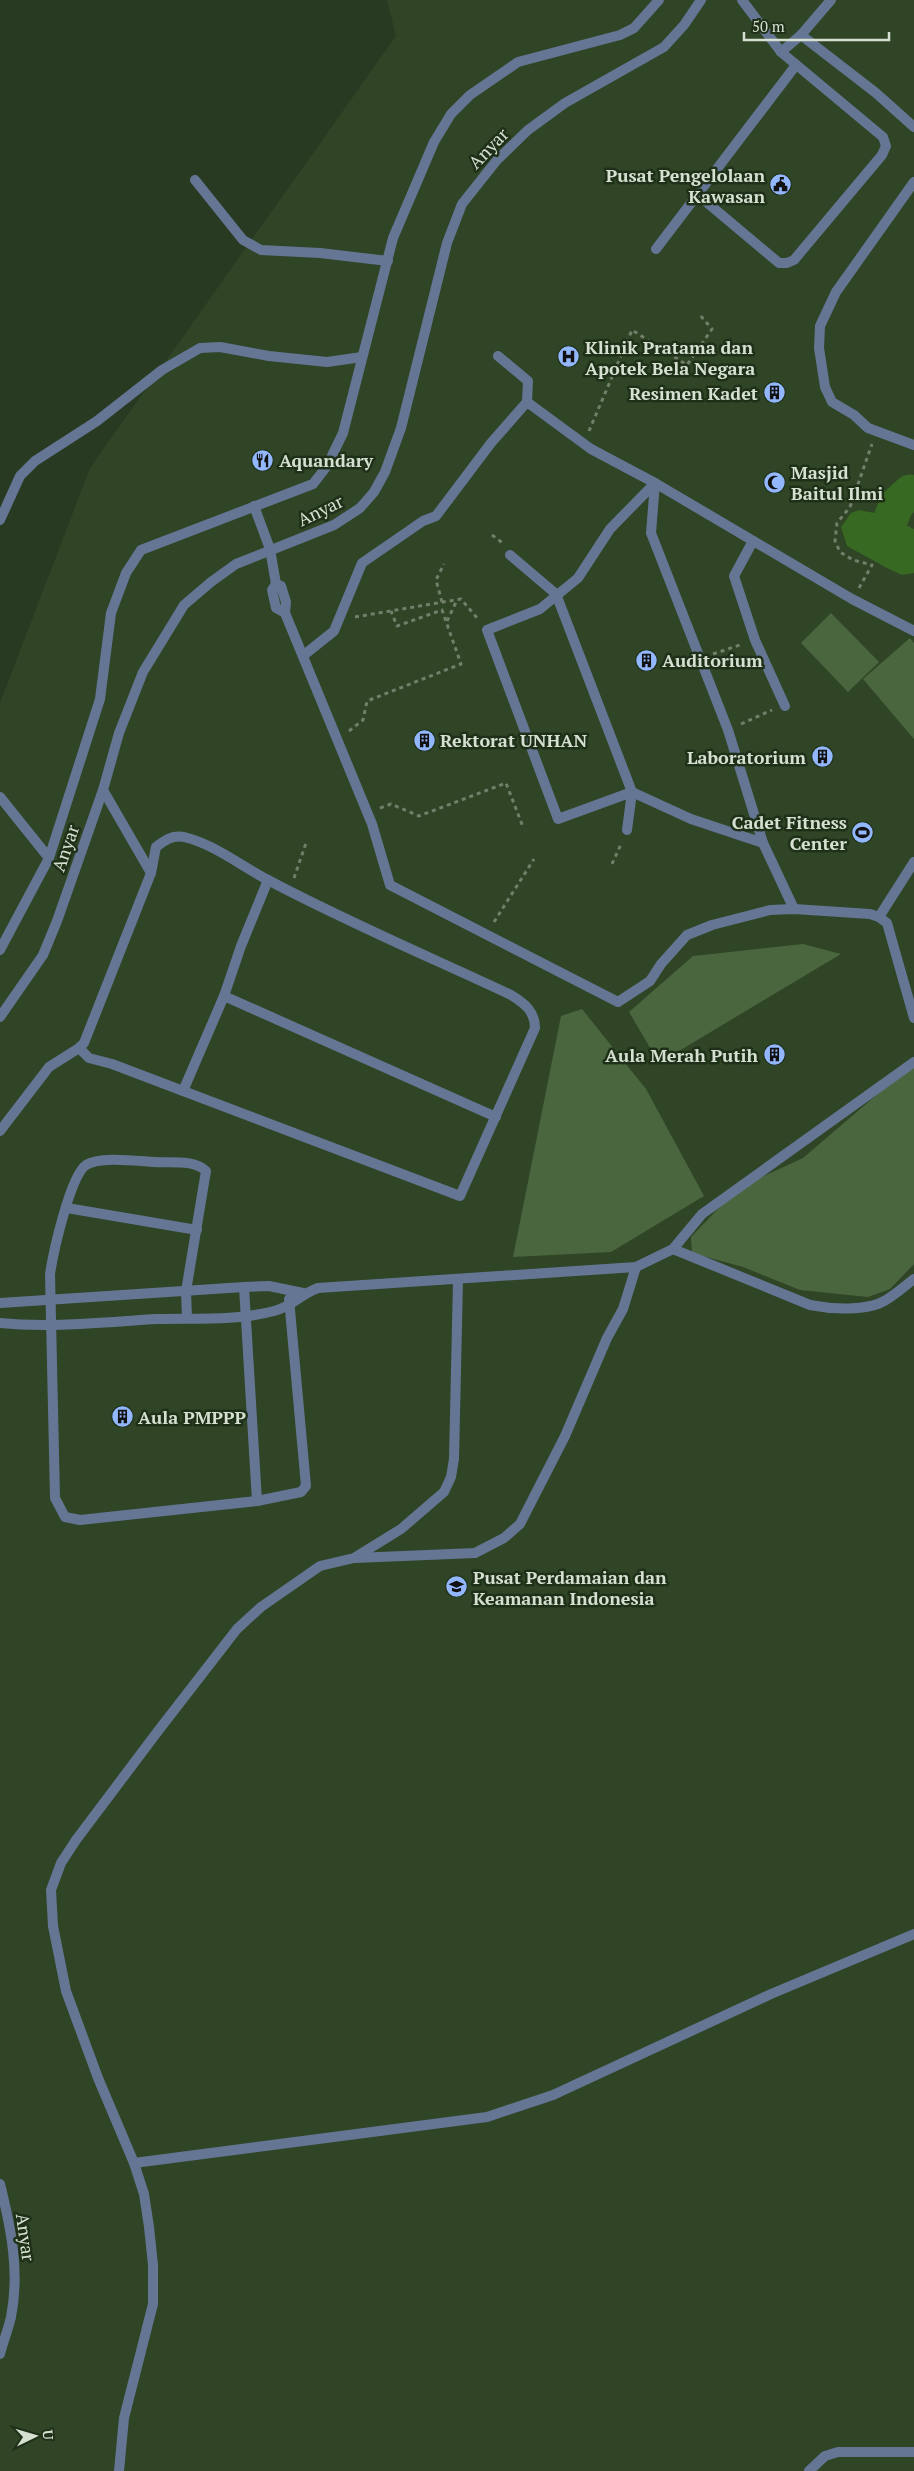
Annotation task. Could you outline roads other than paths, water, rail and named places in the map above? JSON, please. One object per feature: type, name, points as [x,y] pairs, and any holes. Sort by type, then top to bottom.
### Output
[{"type":"street","name":"Anyar","points":[[0,950],[49,858],[100,699],[110,613],[126,573],[141,550],[313,484],[327,466],[343,433],[394,238],[434,142],[451,114],[470,95],[518,62],[620,35],[634,28],[659,0]]},
{"type":"street","name":"Anyar","points":[[0,1018],[43,955],[57,921],[102,790],[119,733],[143,672],[184,605],[236,564],[334,525],[360,508],[374,492],[385,472],[401,428],[447,243],[462,204],[497,160],[528,130],[565,103],[664,47],[701,0]]},
{"type":"street","points":[[698,195],[779,263],[787,263],[794,260],[882,155],[886,146],[883,137],[781,52],[742,0]]},
{"type":"street","points":[[781,52],[801,35],[831,0]]},
{"type":"street","points":[[801,35],[876,94],[914,127]]},
{"type":"street","points":[[656,249],[796,65]]},
{"type":"street","points":[[196,180],[244,240],[251,246],[261,250],[320,253],[388,261]]},
{"type":"street","points":[[914,182],[836,292],[820,326],[819,348],[826,387],[832,402],[854,415],[868,428],[914,445]]},
{"type":"street","points":[[0,520],[20,476],[34,461],[97,421],[142,384],[188,354],[208,346],[269,356],[327,362],[362,357]]},
{"type":"street","points":[[304,656],[334,631],[362,563],[415,526],[436,516],[491,443],[527,402],[528,381],[498,356]]},
{"type":"street","points":[[527,402],[584,443],[852,600],[914,631]]},
{"type":"street","points":[[655,483],[610,529],[578,578],[556,594],[540,609],[487,630],[558,819],[632,792],[691,819],[763,843]]},
{"type":"street","points":[[655,483],[651,533],[698,659],[728,730],[763,843],[794,909]]},
{"type":"street","points":[[254,506],[270,550],[276,584],[282,586],[286,602],[285,613],[372,824],[390,885],[618,1002],[650,981],[687,935],[745,915],[770,910],[794,909],[870,914],[879,917],[887,924],[914,1018]]},
{"type":"street","points":[[754,541],[734,576],[755,640],[785,706]]},
{"type":"street","points":[[510,555],[556,594],[632,792],[627,830]]},
{"type":"street","points":[[102,790],[151,873]]},
{"type":"street","points":[[0,797],[49,858]]},
{"type":"street","points":[[0,1131],[49,1067],[84,1043],[151,873],[156,846],[169,837],[183,837],[224,855],[289,891],[512,995],[525,1004],[532,1013],[535,1028],[460,1196],[183,1091],[89,1058],[79,1048]]},
{"type":"street","points":[[879,917],[914,862]]},
{"type":"street","points":[[183,1091],[224,996],[241,946],[268,880]]},
{"type":"street","points":[[224,996],[496,1117]]},
{"type":"street","points":[[0,1323],[51,1324],[246,1316],[274,1311],[290,1305],[303,1293],[318,1288],[636,1267],[673,1249],[702,1214],[914,1062]]},
{"type":"street","points":[[187,1318],[186,1291],[206,1171],[198,1166],[185,1163],[109,1160],[93,1162],[84,1166],[73,1185],[54,1251],[50,1274],[54,1498],[65,1517],[80,1520],[257,1502],[301,1492],[306,1486],[288,1288]]},
{"type":"street","points":[[66,1208],[197,1230]]},
{"type":"street","points":[[673,1249],[810,1305],[829,1309],[856,1308],[884,1302],[914,1279]]},
{"type":"street","points":[[119,2471],[124,2418],[153,2304],[153,2265],[144,2194],[134,2163],[98,2078],[66,1991],[53,1926],[51,1890],[61,1863],[76,1840],[237,1629],[260,1607],[320,1566],[354,1558],[476,1554],[504,1538],[520,1524],[566,1436],[607,1338],[623,1309],[636,1267]]},
{"type":"street","points":[[354,1558],[401,1529],[444,1492],[452,1477],[458,1280]]},
{"type":"street","points":[[0,1302],[244,1286],[288,1288],[303,1293]]},
{"type":"street","points":[[244,1286],[257,1502]]},
{"type":"street","points":[[134,2163],[488,2117],[553,2095],[771,1994],[914,1934]]},
{"type":"street","name":"Anyar","points":[[0,2184],[12,2234],[15,2275],[11,2317],[0,2354]]},
{"type":"street","points":[[808,2471],[826,2456],[838,2452],[914,2452]]},
{"type":"waterway","points":[[891,518],[897,504],[910,492],[914,494]]},
{"type":"place","name":"Pusat Pengelolaan Kawasan","points":[[781,185]]},
{"type":"place","name":"Klinik Pratama dan Apotek Bela Negara","points":[[569,357]]},
{"type":"place","name":"Resimen Kadet","points":[[774,393]]},
{"type":"place","name":"Aquandary","points":[[263,460]]},
{"type":"place","name":"Masjid Baitul Ilmi","points":[[775,482]]},
{"type":"place","name":"Auditorium","points":[[646,660]]},
{"type":"place","name":"Rektorat UNHAN","points":[[424,740]]},
{"type":"place","name":"Laboratorium","points":[[822,757]]},
{"type":"place","name":"Cadet Fitness Center","points":[[863,832]]},
{"type":"place","name":"Aula Merah Putih","points":[[774,1055]]},
{"type":"place","name":"Aula PMPPP","points":[[122,1417]]},
{"type":"place","name":"Pusat Perdamaian dan Keamanan Indonesia","points":[[457,1587]]}]
